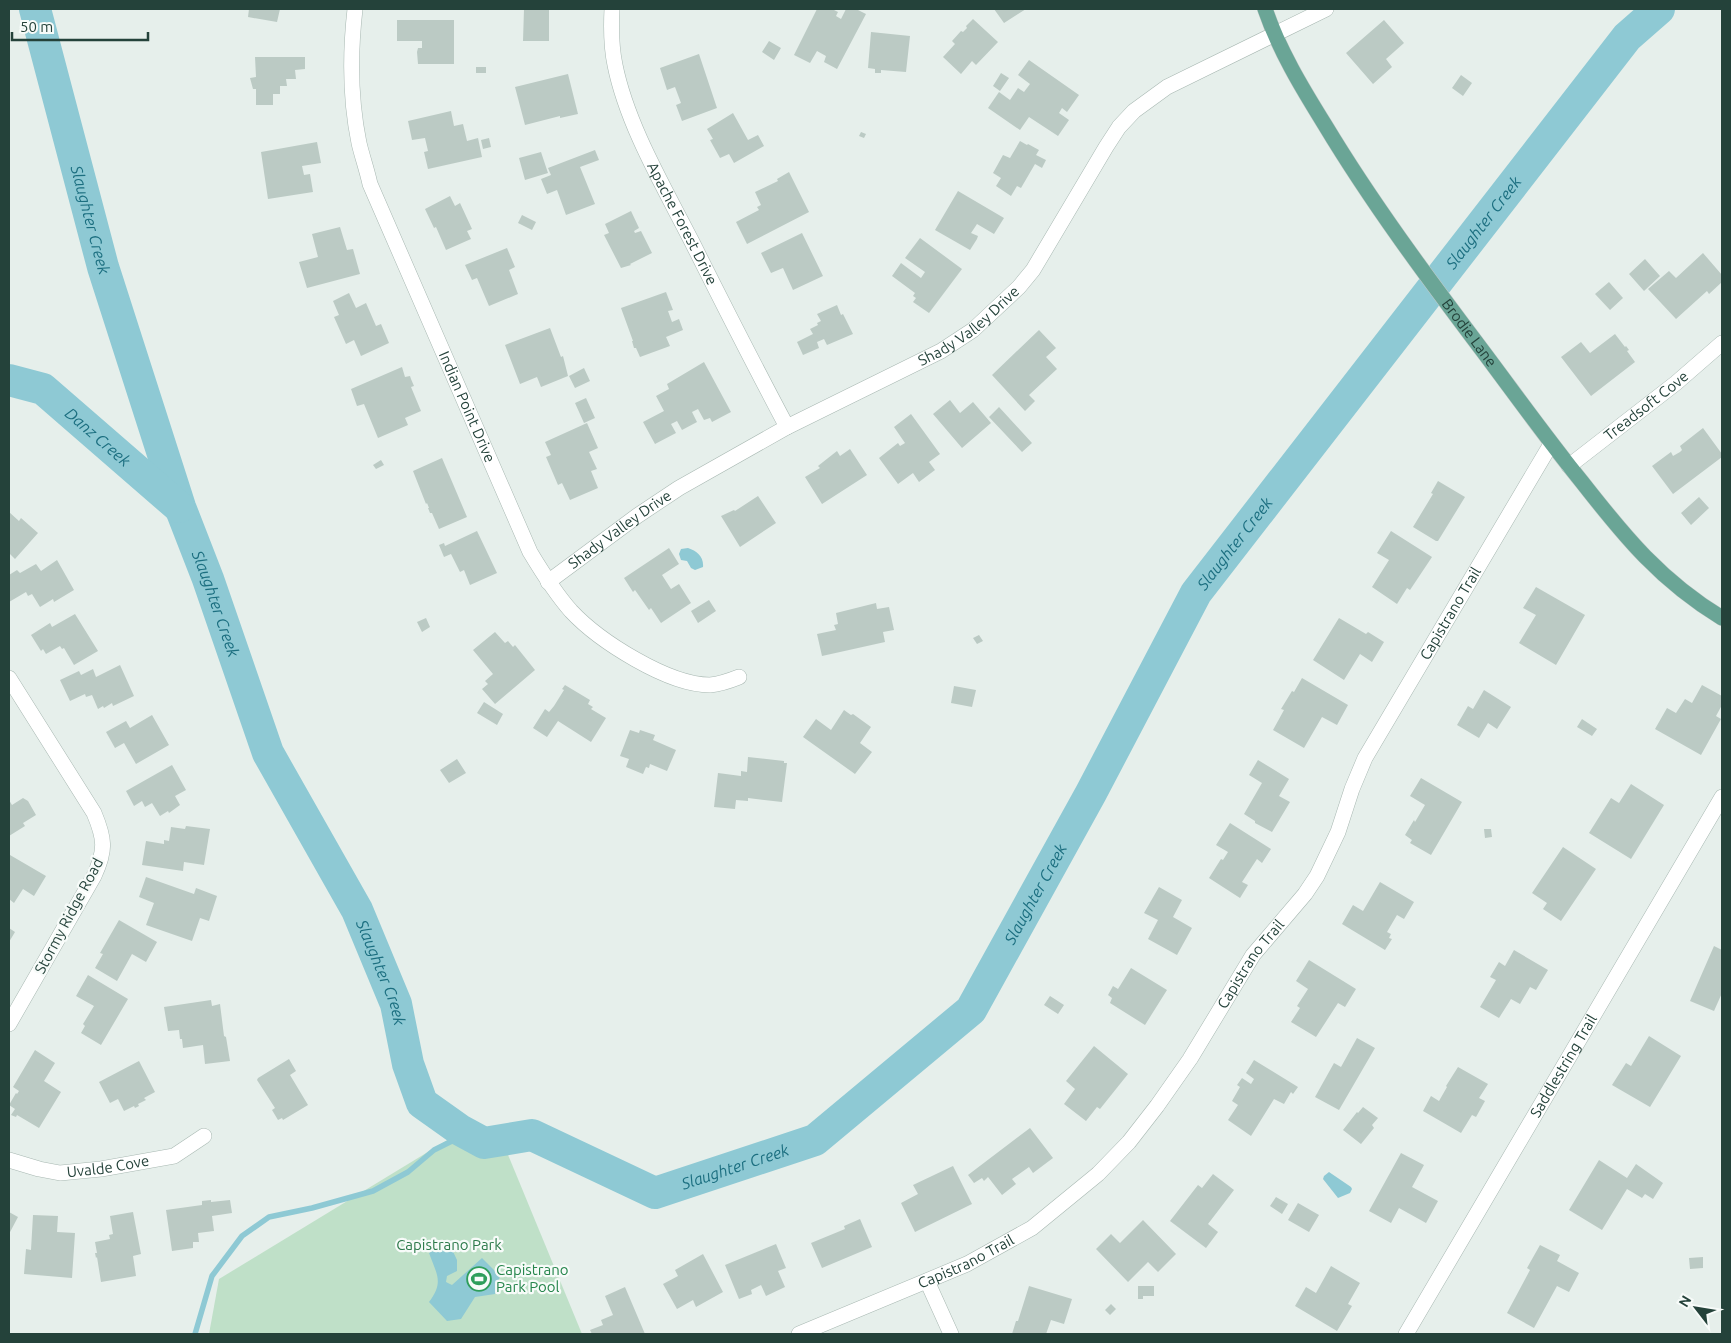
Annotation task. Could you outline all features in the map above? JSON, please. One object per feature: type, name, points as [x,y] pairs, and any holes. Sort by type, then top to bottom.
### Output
[{"type":"main road","name":"Brodie Lane","points":[[1265,9],[1274,35],[1349,166],[1410,253],[1551,444],[1621,533],[1642,555],[1685,594],[1722,618]]},
{"type":"street","name":"Indian Point Drive","points":[[355,9],[351,38],[354,103],[359,143],[370,184],[497,480],[530,552],[548,582],[572,611],[596,632],[625,653],[650,667],[684,680],[708,685],[724,683],[739,677]]},
{"type":"street","name":"Apache Forest Drive","points":[[612,9],[611,40],[615,66],[626,104],[646,152],[787,427]]},
{"type":"street","name":"Shady Valley Drive","points":[[548,582],[672,492],[787,427],[941,351],[973,330],[1019,287],[1033,270],[1106,147],[1119,127],[1134,111],[1167,87],[1326,9]]},
{"type":"street","name":"Treadsoft Cove","points":[[1569,466],[1676,383],[1722,343]]},
{"type":"street","name":"Capistrano Trail","points":[[799,1334],[968,1264],[1032,1228],[1098,1174],[1129,1142],[1190,1059],[1253,955],[1305,894],[1316,876],[1338,832],[1352,789],[1365,758],[1551,444]]},
{"type":"street","name":"Stormy Ridge Road","points":[[9,678],[94,813],[101,829],[104,848],[101,861],[94,876],[9,1024]]},
{"type":"street","name":"Saddlestring Trail","points":[[1406,1334],[1722,797]]},
{"type":"street","name":"Uvalde Cove","points":[[9,1160],[60,1173],[101,1169],[174,1156],[204,1136]]},
{"type":"street","points":[[927,1281],[951,1334]]},
{"type":"green space","name":"Capistrano Park","points":[[459,1133],[506,1150],[582,1334],[209,1334],[219,1279]]},
{"type":"water","points":[[688,548],[699,555],[703,567],[695,570],[691,568],[687,561],[681,560],[679,554],[681,549]]},
{"type":"water","points":[[1329,1172],[1351,1187],[1350,1193],[1338,1198],[1323,1179]]},
{"type":"water","name":"Capistrano Park Pool","points":[[448,1241],[457,1260],[457,1271],[447,1276],[446,1282],[452,1285],[482,1258],[500,1276],[495,1294],[475,1297],[461,1319],[447,1321],[429,1302],[434,1295],[438,1278],[429,1253]]},
{"type":"building","points":[[249,9],[280,9],[277,22],[248,17]]},
{"type":"building","points":[[524,9],[549,9],[549,41],[523,41]]},
{"type":"building","points":[[817,9],[832,9],[838,12],[836,16],[841,19],[846,9],[856,9],[866,14],[837,69],[824,62],[826,56],[817,51],[810,63],[794,55]]},
{"type":"building","points":[[994,9],[1026,9],[1004,23]]},
{"type":"building","points":[[973,19],[998,42],[976,65],[972,61],[961,74],[943,57],[955,44],[952,41],[961,31],[963,32],[967,28],[966,26]]},
{"type":"building","points":[[397,20],[454,20],[454,64],[418,64],[417,52],[418,48],[422,48],[422,41],[397,41]]},
{"type":"building","points":[[1384,20],[1404,43],[1386,59],[1392,67],[1373,84],[1346,53]]},
{"type":"building","points":[[871,32],[910,36],[906,72],[881,70],[881,73],[875,73],[875,69],[868,68]]},
{"type":"building","points":[[769,41],[781,48],[774,60],[762,52]]},
{"type":"building","points":[[699,54],[717,108],[682,121],[676,105],[681,103],[675,87],[667,90],[660,68]]},
{"type":"building","points":[[255,57],[305,57],[305,69],[295,70],[296,79],[286,79],[287,86],[280,86],[280,94],[273,94],[273,105],[256,105],[256,89],[253,89],[250,78],[256,77]]},
{"type":"building","points":[[1029,60],[1079,95],[1067,112],[1062,108],[1059,113],[1069,120],[1058,136],[1029,117],[1020,130],[988,108],[999,92],[1010,100],[1018,88],[1024,92],[1030,84],[1018,75]]},
{"type":"building","points":[[476,67],[486,67],[486,73],[476,73]]},
{"type":"building","points":[[1001,73],[1009,78],[1000,91],[993,86]]},
{"type":"building","points":[[568,74],[578,114],[560,118],[560,116],[525,125],[515,87]]},
{"type":"building","points":[[1461,75],[1472,83],[1463,96],[1452,88]]},
{"type":"building","points":[[451,111],[454,126],[463,124],[467,141],[478,138],[482,157],[428,169],[424,152],[428,151],[425,138],[412,140],[408,121]]},
{"type":"building","points":[[733,113],[748,140],[758,135],[764,146],[734,163],[729,154],[720,158],[710,140],[713,139],[707,129]]},
{"type":"building","points":[[861,132],[866,134],[864,138],[859,136]]},
{"type":"building","points":[[489,138],[491,147],[483,149],[481,140]]},
{"type":"building","points":[[1020,141],[1039,150],[1036,155],[1046,160],[1042,168],[1035,164],[1021,188],[1017,186],[1011,196],[996,186],[1001,178],[993,173],[1003,155],[1010,158]]},
{"type":"building","points":[[317,142],[321,163],[302,166],[304,175],[310,174],[313,192],[268,199],[261,152]]},
{"type":"building","points":[[595,150],[599,160],[580,167],[595,204],[566,215],[557,190],[547,194],[541,179],[551,175],[548,168]]},
{"type":"building","points":[[541,152],[548,173],[525,180],[519,158]]},
{"type":"building","points":[[789,172],[809,212],[747,244],[736,222],[759,210],[757,207],[761,205],[755,192],[778,181],[777,179]]},
{"type":"building","points":[[958,191],[1004,218],[994,234],[977,224],[971,233],[978,236],[970,250],[935,230]]},
{"type":"building","points":[[450,196],[455,206],[460,203],[472,229],[467,231],[471,239],[446,250],[436,227],[434,228],[425,209]]},
{"type":"building","points":[[631,211],[639,228],[634,231],[635,233],[641,231],[652,253],[631,265],[621,268],[604,235],[609,233],[605,224]]},
{"type":"building","points":[[522,215],[536,222],[532,230],[518,223]]},
{"type":"building","points":[[340,227],[347,250],[353,249],[360,274],[307,288],[299,262],[318,257],[312,234]]},
{"type":"building","points":[[802,233],[823,276],[793,290],[783,268],[771,273],[761,253]]},
{"type":"building","points":[[920,238],[962,269],[929,313],[913,302],[916,298],[913,296],[915,293],[892,276],[901,263],[921,278],[925,272],[905,258]]},
{"type":"building","points":[[507,248],[515,267],[509,270],[518,294],[489,306],[477,278],[472,280],[465,265]]},
{"type":"building","points":[[1703,253],[1722,275],[1722,282],[1709,294],[1707,291],[1676,319],[1648,289],[1669,271],[1676,278]]},
{"type":"building","points":[[1645,259],[1660,276],[1644,291],[1629,274]]},
{"type":"building","points":[[1609,282],[1623,298],[1610,310],[1595,294]]},
{"type":"building","points":[[666,292],[673,310],[668,311],[672,322],[679,319],[683,330],[666,337],[670,346],[640,357],[636,348],[634,348],[621,308]]},
{"type":"building","points":[[349,293],[356,308],[366,303],[376,326],[381,324],[389,343],[361,356],[354,340],[346,344],[334,317],[339,315],[333,301]]},
{"type":"building","points":[[837,305],[853,334],[827,345],[824,339],[817,342],[819,348],[803,355],[797,342],[813,334],[810,329],[821,321],[817,314]]},
{"type":"building","points":[[550,328],[561,357],[563,356],[568,376],[541,387],[537,377],[520,384],[505,345]]},
{"type":"building","points":[[1039,330],[1056,348],[1046,357],[1057,369],[1029,395],[1035,401],[1025,411],[992,375]]},
{"type":"building","points":[[1615,334],[1629,350],[1627,351],[1635,362],[1591,396],[1561,357],[1581,342],[1590,353]]},
{"type":"building","points":[[704,362],[731,412],[712,422],[710,418],[704,420],[698,409],[692,412],[697,422],[682,430],[677,421],[671,424],[676,433],[655,444],[643,422],[664,411],[656,396],[669,389],[667,384]]},
{"type":"building","points":[[402,367],[405,377],[410,376],[414,386],[411,387],[421,411],[405,418],[408,425],[378,438],[364,404],[357,406],[351,389]]},
{"type":"building","points":[[584,368],[590,381],[575,388],[569,376]]},
{"type":"building","points":[[586,398],[595,418],[584,423],[575,403]]},
{"type":"building","points":[[950,400],[960,413],[973,402],[991,423],[962,448],[933,414]]},
{"type":"building","points":[[999,407],[1032,443],[1022,452],[989,417]]},
{"type":"building","points":[[911,414],[940,454],[929,462],[935,470],[919,482],[913,473],[898,484],[879,458],[898,443],[900,446],[905,443],[894,427]]},
{"type":"building","points":[[587,423],[598,448],[589,452],[597,469],[591,471],[598,488],[570,500],[562,483],[558,485],[546,457],[551,455],[545,442]]},
{"type":"building","points":[[1703,428],[1722,454],[1722,457],[1673,494],[1652,466],[1671,452],[1673,456],[1680,452],[1682,450],[1680,446]]},
{"type":"building","points":[[850,449],[867,475],[822,504],[805,477],[820,468],[818,466],[837,451],[840,456]]},
{"type":"building","points":[[442,458],[467,517],[439,529],[432,513],[430,513],[413,471]]},
{"type":"building","points":[[381,460],[384,465],[376,469],[373,465]]},
{"type":"building","points":[[1438,481],[1465,497],[1438,541],[1436,541],[1413,527],[1433,494],[1431,493]]},
{"type":"building","points":[[758,496],[776,523],[740,547],[721,516],[735,511]]},
{"type":"building","points":[[1699,497],[1709,508],[1691,525],[1681,513]]},
{"type":"building","points":[[9,512],[19,521],[21,518],[38,533],[15,559],[9,553]]},
{"type":"building","points":[[477,531],[497,573],[470,585],[464,570],[460,572],[451,554],[444,557],[439,545],[444,543],[445,546]]},
{"type":"building","points":[[1391,531],[1432,557],[1410,590],[1407,588],[1397,604],[1372,587],[1389,560],[1377,553]]},
{"type":"building","points":[[669,548],[679,564],[662,575],[671,589],[679,584],[691,603],[661,623],[635,590],[633,592],[624,578]]},
{"type":"building","points":[[57,560],[74,590],[54,602],[53,599],[40,607],[32,594],[28,596],[26,592],[9,602],[9,575],[17,570],[20,573],[36,564],[41,571]]},
{"type":"building","points":[[1536,587],[1585,615],[1556,665],[1519,643],[1536,615],[1523,608]]},
{"type":"building","points":[[709,600],[716,611],[698,623],[691,611]]},
{"type":"building","points":[[876,603],[877,609],[889,607],[894,630],[883,632],[885,642],[822,656],[817,634],[836,630],[834,625],[838,624],[836,613]]},
{"type":"building","points":[[75,614],[98,651],[74,665],[64,648],[62,649],[60,646],[46,654],[43,649],[41,651],[31,635],[50,623],[52,627]]},
{"type":"building","points":[[426,618],[430,627],[422,632],[417,622]]},
{"type":"building","points":[[1339,618],[1384,642],[1372,662],[1360,654],[1344,680],[1313,660]]},
{"type":"building","points":[[495,632],[505,643],[508,641],[513,647],[515,645],[535,670],[495,704],[482,689],[488,684],[485,681],[493,674],[473,650]]},
{"type":"building","points":[[979,635],[983,641],[977,644],[973,638]]},
{"type":"building","points":[[120,665],[134,696],[113,706],[112,703],[98,709],[92,695],[86,697],[85,694],[70,701],[60,680],[79,671],[81,675],[93,669],[96,677]]},
{"type":"building","points":[[1302,678],[1348,705],[1337,725],[1322,717],[1304,748],[1273,730],[1284,710],[1281,709]]},
{"type":"building","points":[[565,685],[590,700],[588,704],[593,707],[591,709],[606,718],[591,742],[558,721],[547,737],[533,728],[545,709],[549,712],[554,706]]},
{"type":"building","points":[[1702,685],[1722,696],[1722,705],[1716,716],[1721,719],[1701,755],[1655,729],[1667,708],[1676,713],[1685,699],[1692,703]]},
{"type":"building","points":[[954,686],[976,690],[972,707],[951,703]]},
{"type":"building","points":[[1484,690],[1511,707],[1497,729],[1488,723],[1479,738],[1457,725],[1468,706],[1473,709]]},
{"type":"building","points":[[484,702],[503,714],[497,725],[477,713]]},
{"type":"building","points":[[844,710],[871,727],[860,743],[872,752],[855,774],[803,737],[816,719],[831,730]]},
{"type":"building","points":[[152,715],[169,745],[136,764],[124,743],[115,748],[106,732],[126,721],[130,728]]},
{"type":"building","points":[[1582,719],[1597,729],[1592,736],[1577,727]]},
{"type":"building","points":[[630,730],[639,733],[640,730],[655,735],[653,740],[676,750],[667,771],[650,764],[649,768],[646,767],[643,774],[626,767],[629,759],[620,756]]},
{"type":"building","points":[[748,757],[784,761],[784,763],[787,763],[782,802],[748,798],[748,801],[736,800],[735,809],[714,807],[718,773],[741,776],[741,771],[747,772]]},
{"type":"building","points":[[457,759],[466,773],[449,783],[440,770]]},
{"type":"building","points":[[1258,760],[1289,779],[1279,796],[1290,802],[1272,832],[1255,823],[1255,821],[1244,814],[1262,783],[1249,775]]},
{"type":"building","points":[[172,765],[186,790],[175,796],[180,805],[169,813],[168,811],[160,816],[152,803],[145,807],[142,801],[134,806],[126,791]]},
{"type":"building","points":[[1421,778],[1462,802],[1431,855],[1410,843],[1412,840],[1405,835],[1425,805],[1410,796]]},
{"type":"building","points":[[1631,784],[1664,805],[1631,859],[1589,833],[1611,798],[1619,803]]},
{"type":"building","points":[[23,798],[28,801],[36,815],[23,823],[25,826],[9,836],[9,800],[12,805]]},
{"type":"building","points":[[1230,823],[1271,849],[1262,863],[1257,859],[1242,882],[1248,885],[1240,898],[1209,878],[1221,859],[1223,860],[1228,852],[1216,845]]},
{"type":"building","points":[[186,826],[210,829],[204,865],[184,862],[183,871],[142,865],[146,841],[164,844],[164,840],[169,841],[171,827],[185,829]]},
{"type":"building","points":[[1484,829],[1491,829],[1492,837],[1485,838]]},
{"type":"building","points":[[1563,847],[1596,869],[1561,921],[1543,909],[1547,903],[1532,893]]},
{"type":"building","points":[[10,855],[46,876],[34,896],[23,889],[14,903],[9,899]]},
{"type":"building","points":[[146,877],[194,894],[196,888],[217,896],[209,921],[200,918],[192,941],[146,925],[154,903],[139,897]]},
{"type":"building","points":[[1380,882],[1414,902],[1404,919],[1397,915],[1387,932],[1391,934],[1389,938],[1392,939],[1385,950],[1342,924],[1353,905],[1363,911]]},
{"type":"building","points":[[1159,887],[1182,900],[1173,917],[1192,928],[1177,955],[1148,939],[1158,920],[1144,913]]},
{"type":"building","points":[[119,920],[157,942],[146,962],[132,954],[117,981],[95,968],[103,954],[100,953]]},
{"type":"building","points":[[9,928],[15,932],[9,942]]},
{"type":"building","points":[[1714,946],[1722,950],[1722,993],[1714,1011],[1690,1001]]},
{"type":"building","points":[[1514,950],[1548,970],[1536,990],[1530,987],[1520,1004],[1511,999],[1499,1018],[1480,1007],[1496,980],[1490,977],[1499,962],[1505,966]]},
{"type":"building","points":[[1309,960],[1356,989],[1345,1007],[1338,1003],[1316,1037],[1291,1022],[1300,1008],[1297,1006],[1308,989],[1296,981]]},
{"type":"building","points":[[1131,968],[1167,990],[1145,1025],[1110,1003],[1112,998],[1108,995],[1113,986],[1118,989]]},
{"type":"building","points":[[88,975],[128,999],[101,1045],[81,1033],[85,1026],[83,1024],[94,1006],[76,996]]},
{"type":"building","points":[[1050,996],[1064,1005],[1058,1014],[1044,1005]]},
{"type":"building","points":[[211,1000],[212,1006],[220,1004],[224,1036],[226,1037],[230,1061],[205,1064],[203,1045],[183,1048],[179,1030],[168,1031],[164,1007]]},
{"type":"building","points":[[1649,1036],[1681,1056],[1650,1107],[1612,1085],[1626,1063],[1631,1066]]},
{"type":"building","points":[[1357,1038],[1375,1048],[1339,1110],[1315,1097],[1334,1063],[1341,1067]]},
{"type":"building","points":[[1094,1046],[1128,1074],[1100,1109],[1097,1107],[1086,1121],[1064,1104],[1075,1089],[1066,1081]]},
{"type":"building","points":[[35,1050],[55,1063],[44,1081],[61,1092],[39,1128],[17,1115],[16,1117],[11,1115],[15,1109],[9,1105],[19,1091],[13,1087]]},
{"type":"building","points":[[289,1059],[296,1071],[290,1075],[308,1105],[283,1120],[282,1118],[278,1120],[272,1110],[275,1108],[257,1080]]},
{"type":"building","points":[[1254,1060],[1298,1087],[1293,1094],[1291,1092],[1284,1104],[1274,1099],[1251,1136],[1228,1120],[1238,1105],[1232,1101],[1240,1087],[1237,1085],[1242,1078],[1251,1084],[1254,1079],[1246,1073]]},
{"type":"building","points":[[139,1061],[155,1092],[144,1098],[146,1100],[138,1104],[139,1106],[135,1108],[134,1106],[124,1111],[118,1099],[110,1103],[99,1082]]},
{"type":"building","points":[[1458,1067],[1488,1084],[1479,1098],[1485,1101],[1476,1117],[1472,1115],[1461,1133],[1423,1111],[1431,1096],[1439,1101]]},
{"type":"building","points":[[1363,1107],[1378,1118],[1372,1125],[1374,1128],[1361,1144],[1343,1130]]},
{"type":"building","points":[[1030,1128],[1053,1158],[1033,1173],[1029,1167],[1012,1179],[1016,1184],[1002,1195],[988,1177],[984,1181],[982,1178],[974,1183],[968,1175]]},
{"type":"building","points":[[1401,1153],[1424,1165],[1412,1187],[1438,1201],[1426,1223],[1399,1208],[1391,1223],[1369,1211]]},
{"type":"building","points":[[1599,1160],[1627,1178],[1636,1164],[1663,1183],[1653,1199],[1645,1194],[1642,1198],[1627,1189],[1602,1230],[1569,1210]]},
{"type":"building","points":[[953,1166],[972,1204],[915,1232],[901,1203],[918,1194],[913,1185]]},
{"type":"building","points":[[1213,1174],[1234,1190],[1208,1224],[1218,1232],[1206,1248],[1170,1221],[1198,1185],[1202,1188]]},
{"type":"building","points":[[1276,1197],[1288,1204],[1282,1214],[1270,1206]]},
{"type":"building","points":[[211,1200],[211,1202],[230,1200],[232,1213],[212,1216],[214,1231],[198,1233],[199,1242],[193,1242],[193,1248],[172,1251],[166,1210],[202,1205],[202,1201]]},
{"type":"building","points":[[1298,1203],[1319,1215],[1309,1232],[1288,1220]]},
{"type":"building","points":[[9,1212],[18,1217],[9,1234]]},
{"type":"building","points":[[133,1212],[141,1254],[133,1256],[136,1276],[101,1282],[95,1253],[97,1253],[95,1242],[110,1239],[109,1235],[113,1234],[110,1216]]},
{"type":"building","points":[[33,1215],[58,1216],[57,1232],[75,1233],[72,1278],[24,1274],[26,1249],[31,1250]]},
{"type":"building","points":[[860,1219],[872,1247],[822,1268],[811,1243],[845,1229],[844,1226]]},
{"type":"building","points":[[1143,1220],[1176,1254],[1158,1272],[1148,1262],[1128,1282],[1096,1249],[1111,1234],[1120,1243]]},
{"type":"building","points":[[776,1244],[786,1268],[778,1271],[785,1287],[766,1296],[761,1285],[751,1290],[752,1294],[739,1299],[725,1265]]},
{"type":"building","points":[[1540,1245],[1560,1255],[1557,1261],[1579,1273],[1569,1292],[1557,1286],[1534,1328],[1507,1313],[1530,1270],[1527,1268]]},
{"type":"building","points":[[703,1254],[723,1292],[696,1307],[693,1300],[677,1309],[663,1284],[678,1276],[675,1270]]},
{"type":"building","points":[[1703,1257],[1703,1268],[1690,1269],[1689,1258]]},
{"type":"building","points":[[1331,1266],[1360,1283],[1348,1304],[1352,1306],[1337,1331],[1295,1306],[1306,1287],[1316,1293]]},
{"type":"building","points":[[1029,1286],[1072,1299],[1064,1324],[1051,1320],[1046,1334],[1012,1334]]},
{"type":"building","points":[[1138,1286],[1154,1286],[1154,1296],[1143,1296],[1143,1299],[1138,1299]]},
{"type":"building","points":[[625,1287],[645,1334],[592,1334],[590,1330],[603,1325],[601,1320],[613,1315],[605,1296]]},
{"type":"building","points":[[1111,1304],[1116,1309],[1110,1315],[1105,1310]]},
{"type":"waterway","name":"Slaughter Creek","points":[[35,9],[103,267],[180,507],[208,579],[268,753],[357,910],[396,1004],[408,1064],[422,1103],[460,1130],[484,1143],[532,1135],[655,1193],[815,1140],[971,1010],[1091,793],[1196,593],[1627,37],[1659,9]]},
{"type":"waterway","name":"Danz Creek","points":[[9,380],[43,389],[179,507]]},
{"type":"waterway","points":[[195,1334],[212,1276],[242,1236],[269,1217],[312,1208],[373,1191],[408,1172],[434,1150],[454,1140],[473,1137]]},
{"type":"place","name":"Capistrano Park Pool","points":[[479,1279]]}]
